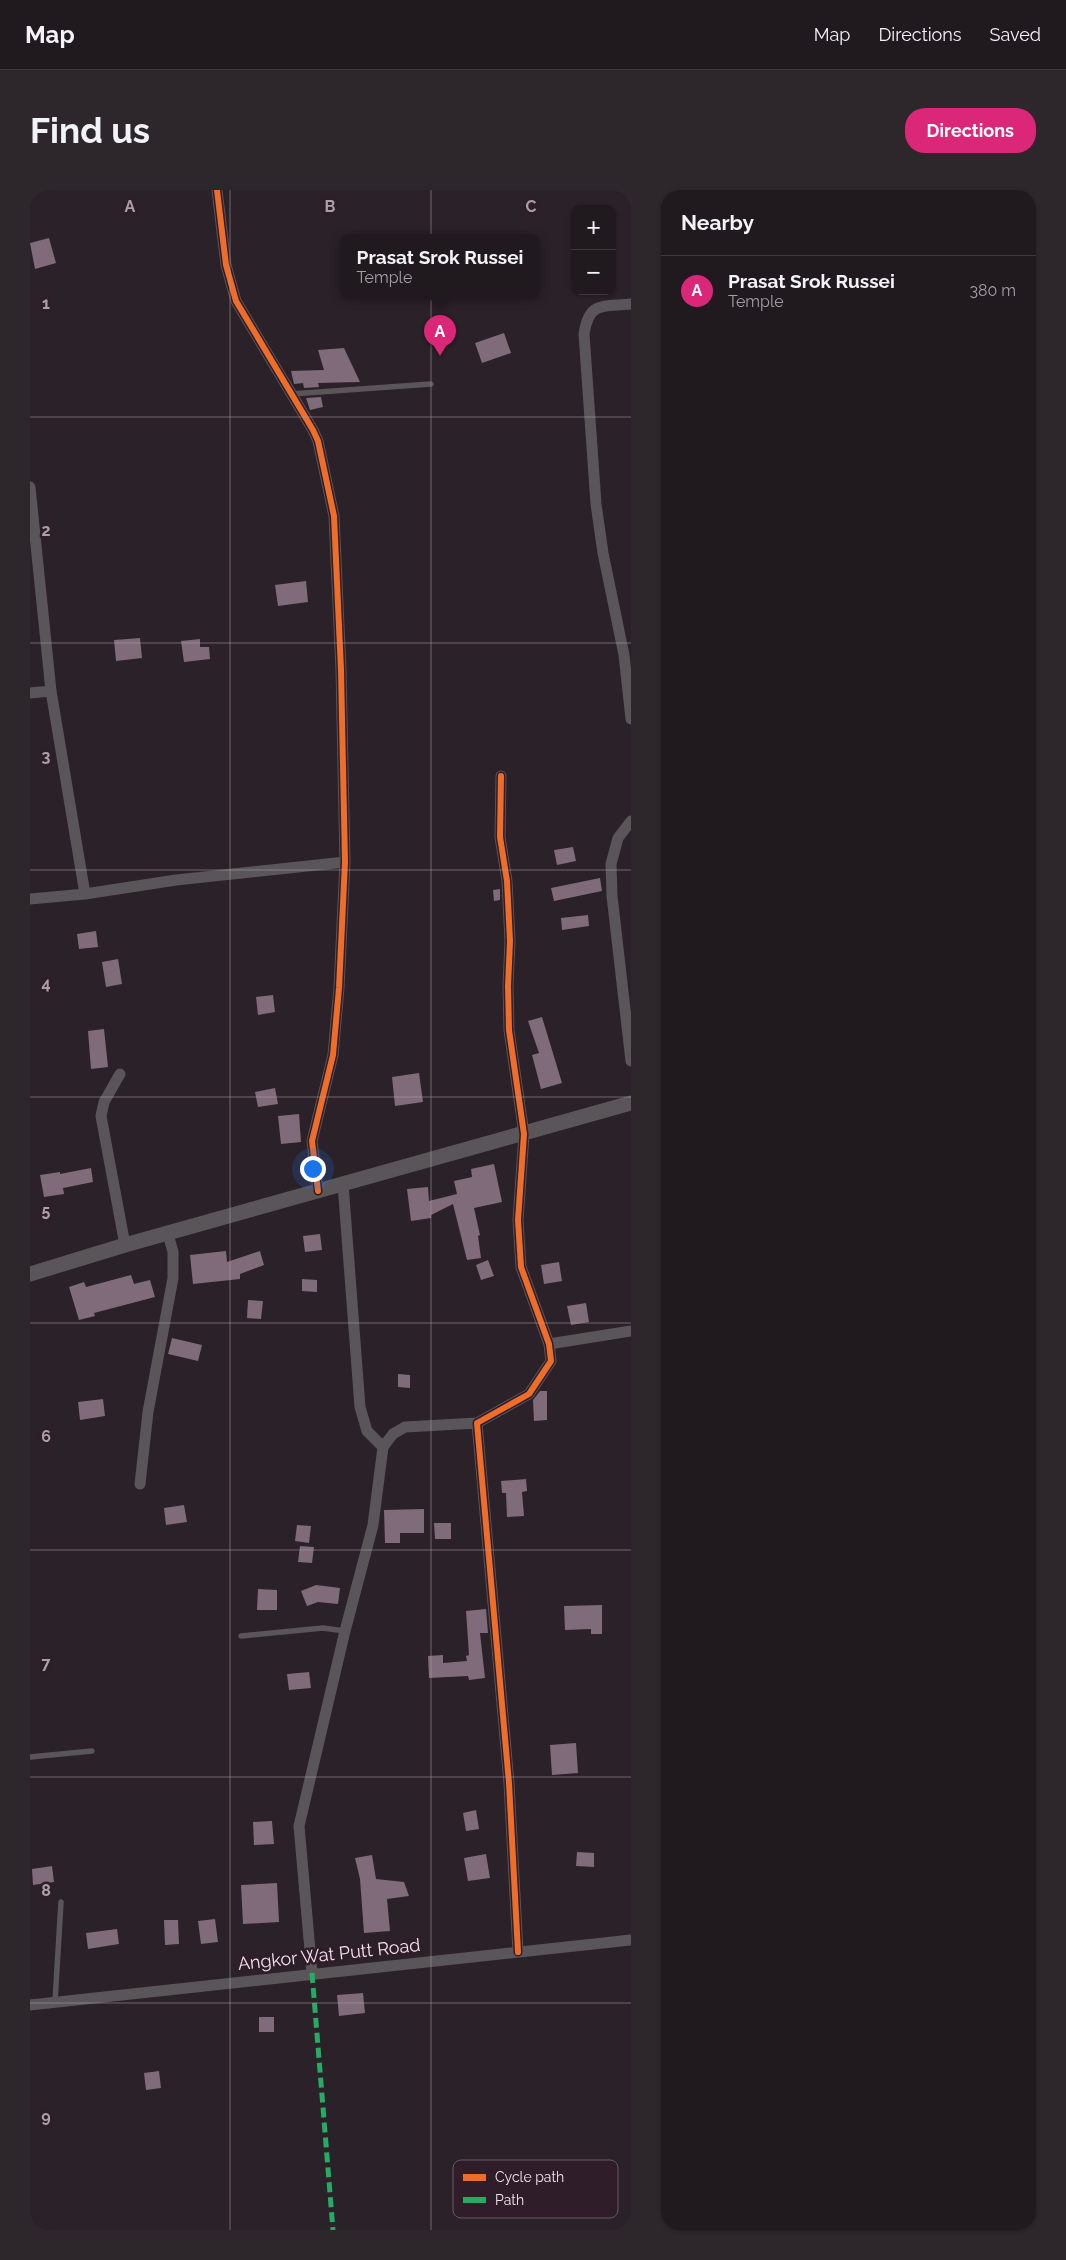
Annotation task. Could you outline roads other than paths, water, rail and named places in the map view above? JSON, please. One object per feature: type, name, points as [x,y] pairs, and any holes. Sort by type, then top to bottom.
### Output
[{"type":"street","points":[[217,190],[226,265],[236,301],[291,394],[304,412],[318,441],[334,516],[341,670],[345,862],[339,988],[333,1055],[312,1141],[318,1191]]},
{"type":"street","points":[[631,304],[600,307],[592,311],[587,317],[584,334],[596,504],[603,553],[624,655],[631,719]]},
{"type":"street","points":[[30,487],[51,691],[85,894]]},
{"type":"street","points":[[30,693],[51,691]]},
{"type":"street","points":[[312,1974],[299,1826],[345,1631],[373,1525],[383,1447],[393,1434],[406,1427],[476,1422],[529,1394],[550,1361],[549,1344],[521,1267],[518,1220],[524,1134],[509,1030],[510,941],[507,881],[500,837],[501,776]]},
{"type":"street","points":[[631,821],[618,838],[611,864],[612,896],[631,1061]]},
{"type":"street","points":[[30,899],[85,894],[176,880],[345,862]]},
{"type":"street","points":[[120,1074],[104,1102],[101,1116],[125,1245]]},
{"type":"street","points":[[30,1274],[125,1245],[631,1103]]},
{"type":"street","points":[[343,1184],[360,1407],[367,1431],[383,1447]]},
{"type":"street","points":[[140,1484],[148,1412],[174,1264],[168,1234]]},
{"type":"street","points":[[549,1344],[631,1331]]},
{"type":"street","points":[[476,1422],[509,1783],[518,1952]]},
{"type":"street","name":"Angkor Wat Putt Road","points":[[30,2005],[631,1940]]},
{"type":"lane","points":[[291,394],[431,384]]},
{"type":"lane","points":[[241,1636],[323,1628],[345,1631]]},
{"type":"lane","points":[[30,1756],[92,1750]]},
{"type":"lane","points":[[55,2002],[61,1902]]},
{"type":"place","name":"Prasat Srok Russei","points":[[440,356]]}]
